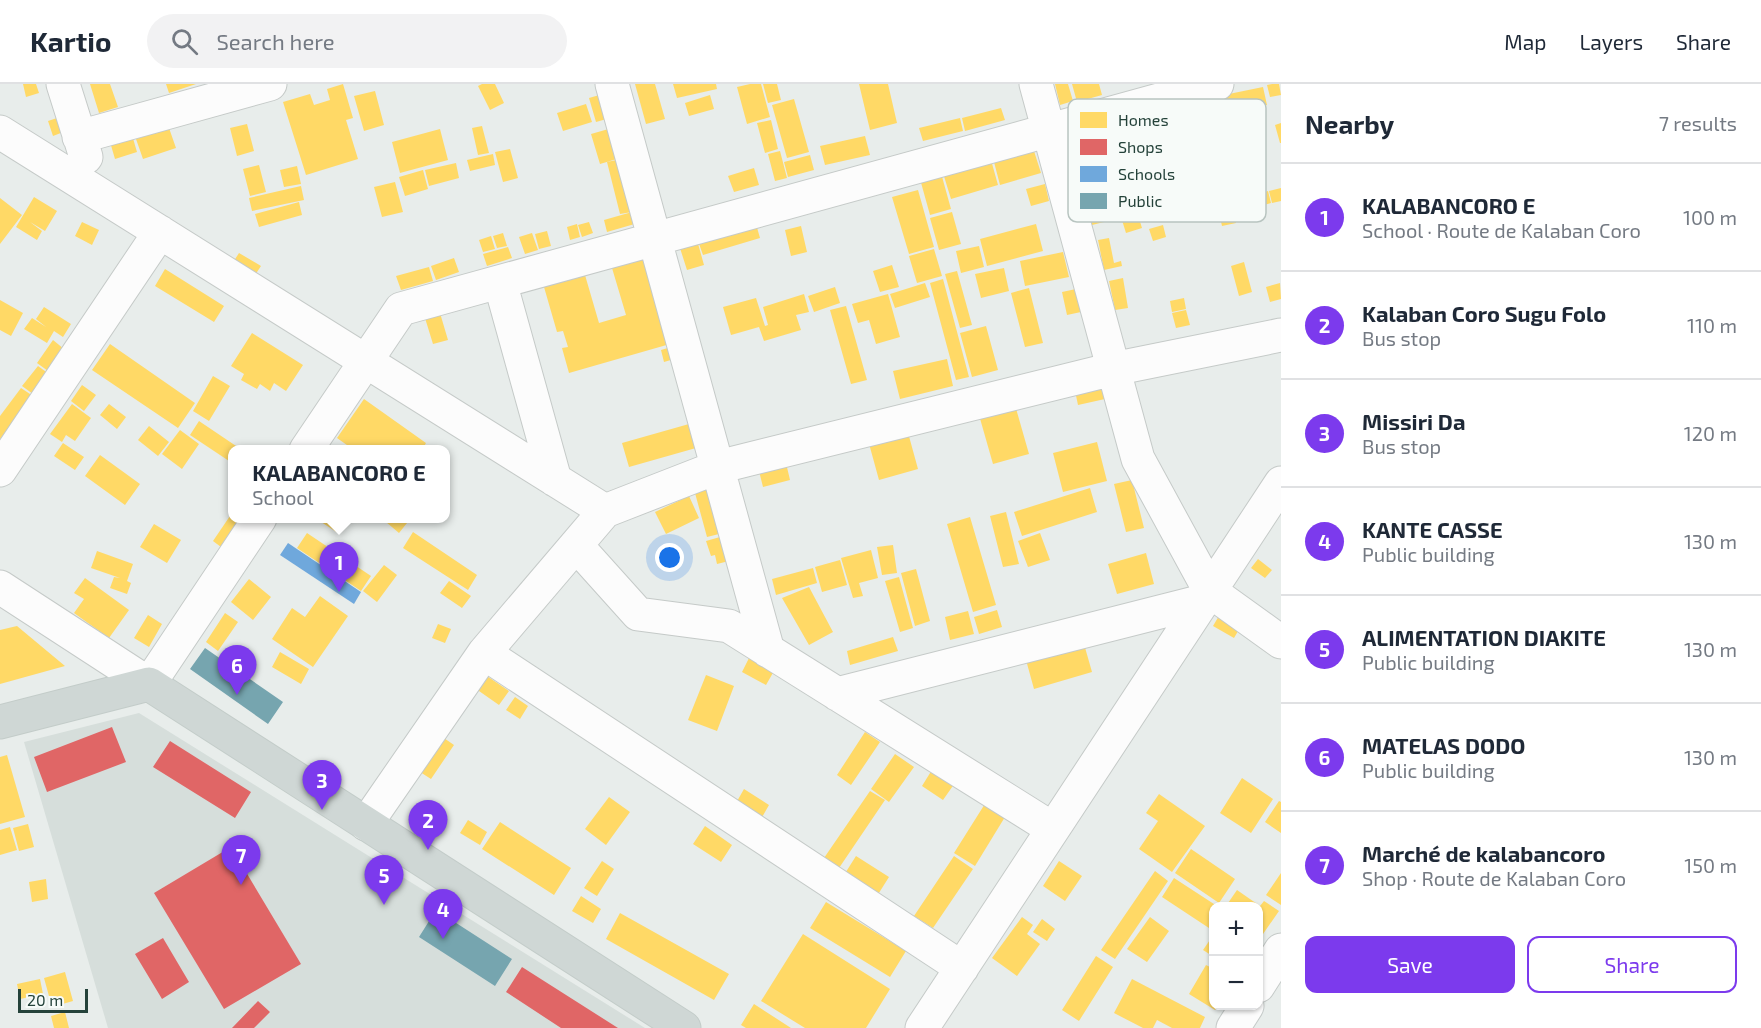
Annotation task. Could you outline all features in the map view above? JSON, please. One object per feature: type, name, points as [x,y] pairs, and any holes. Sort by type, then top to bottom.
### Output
[{"type":"main road","points":[[0,722],[149,684],[684,1028]]},
{"type":"street","points":[[63,84],[97,193]]},
{"type":"street","points":[[80,137],[270,84]]},
{"type":"street","points":[[612,84],[768,651]]},
{"type":"street","points":[[1036,84],[1068,204]]},
{"type":"street","points":[[1162,99],[1217,84]]},
{"type":"street","points":[[309,445],[401,309],[1068,125]]},
{"type":"street","points":[[0,132],[605,511]]},
{"type":"street","points":[[1073,222],[1138,459],[1206,596],[1281,642]]},
{"type":"street","points":[[0,470],[160,232]]},
{"type":"street","points":[[500,282],[555,480]]},
{"type":"street","points":[[366,824],[484,653],[605,511],[717,467],[1113,369],[1281,335]]},
{"type":"street","points":[[922,1028],[1281,483]]},
{"type":"street","points":[[0,587],[149,684],[257,523]]},
{"type":"street","points":[[576,545],[638,614],[729,626],[1053,830]]},
{"type":"street","points":[[837,694],[1206,596]]},
{"type":"street","points":[[484,653],[962,968]]},
{"type":"street","points":[[1263,978],[1281,950]]},
{"type":"street","points":[[1233,1028],[1244,1010]]},
{"type":"shaded area","points":[[139,713],[645,1028],[108,1028],[24,742]]},
{"type":"building: Homes","points":[[23,84],[36,84],[39,93],[26,97]]},
{"type":"building: Homes","points":[[90,84],[110,84],[118,107],[99,113]]},
{"type":"building: Homes","points":[[166,84],[196,84],[169,93]]},
{"type":"building: Homes","points":[[343,84],[353,118],[346,120],[358,159],[306,175],[283,102],[310,94],[314,105],[330,100],[327,89]]},
{"type":"building: Homes","points":[[495,84],[504,103],[490,110],[478,86]]},
{"type":"building: Homes","points":[[635,84],[655,84],[665,119],[646,124]]},
{"type":"building: Homes","points":[[673,84],[716,84],[717,89],[677,98]]},
{"type":"building: Homes","points":[[761,84],[770,117],[747,124],[737,87]]},
{"type":"building: Homes","points":[[763,84],[777,84],[781,100],[768,103]]},
{"type":"building: Homes","points":[[859,84],[888,84],[897,123],[870,130]]},
{"type":"building: Homes","points":[[1055,84],[1068,84],[1072,99],[1068,99],[1068,103],[1060,105]]},
{"type":"building: Homes","points":[[1072,84],[1099,84],[1102,95],[1076,99]]},
{"type":"building: Homes","points":[[1279,84],[1281,95],[1270,97],[1267,85]]},
{"type":"building: Homes","points":[[1263,87],[1266,99],[1225,99],[1224,95]]},
{"type":"building: Homes","points":[[375,91],[384,125],[364,131],[354,96]]},
{"type":"building: Homes","points":[[603,94],[610,118],[596,122],[589,98]]},
{"type":"building: Homes","points":[[710,95],[714,109],[689,116],[685,103]]},
{"type":"building: Homes","points":[[794,99],[809,152],[787,158],[772,105]]},
{"type":"building: Homes","points":[[586,104],[592,122],[563,131],[557,113]]},
{"type":"building: Homes","points":[[1001,108],[1005,120],[965,131],[962,118]]},
{"type":"building: Homes","points":[[60,117],[66,131],[53,136],[48,121]]},
{"type":"building: Homes","points":[[960,118],[963,131],[923,141],[919,128]]},
{"type":"building: Homes","points":[[771,120],[778,149],[765,153],[757,123]]},
{"type":"building: Homes","points":[[1281,123],[1281,143],[1280,143],[1275,125]]},
{"type":"building: Homes","points":[[247,124],[254,151],[237,156],[230,128]]},
{"type":"building: Homes","points":[[482,126],[489,153],[478,155],[472,128]]},
{"type":"building: Homes","points":[[169,128],[176,148],[143,159],[136,139]]},
{"type":"building: Homes","points":[[612,128],[620,158],[600,164],[591,134]]},
{"type":"building: Homes","points":[[440,129],[448,160],[400,173],[392,142]]},
{"type":"building: Homes","points":[[132,135],[137,152],[115,159],[110,142]]},
{"type":"building: Homes","points":[[865,136],[870,155],[825,165],[820,146]]},
{"type":"building: Homes","points":[[510,149],[518,178],[503,182],[495,152]]},
{"type":"building: Homes","points":[[780,151],[787,178],[775,181],[768,154]]},
{"type":"building: Homes","points":[[1034,151],[1041,173],[1000,185],[994,162]]},
{"type":"building: Homes","points":[[493,154],[495,165],[470,171],[467,160]]},
{"type":"building: Homes","points":[[810,155],[814,170],[788,177],[784,162]]},
{"type":"building: Homes","points":[[621,159],[638,223],[607,232],[604,220],[632,212],[620,214],[607,162]]},
{"type":"building: Homes","points":[[991,160],[998,185],[951,199],[943,173]]},
{"type":"building: Homes","points":[[456,163],[459,178],[429,186],[425,170]]},
{"type":"building: Homes","points":[[259,165],[266,192],[250,196],[243,169]]},
{"type":"building: Homes","points":[[297,166],[301,184],[284,187],[280,170]]},
{"type":"building: Homes","points":[[754,168],[759,185],[734,192],[728,176]]},
{"type":"building: Homes","points":[[423,170],[428,189],[405,196],[399,177]]},
{"type":"building: Homes","points":[[941,173],[951,209],[930,215],[920,179]]},
{"type":"building: Homes","points":[[395,182],[403,212],[382,217],[374,187]]},
{"type":"building: Homes","points":[[1045,184],[1049,201],[1031,206],[1026,189]]},
{"type":"building: Homes","points":[[301,186],[304,200],[252,211],[249,198]]},
{"type":"building: Homes","points":[[1281,188],[1281,201],[1272,203],[1269,191]]},
{"type":"building: Homes","points":[[918,190],[934,247],[909,254],[892,197]]},
{"type":"building: Homes","points":[[1268,191],[1271,203],[1266,204],[1266,192]]},
{"type":"building: Homes","points":[[34,197],[57,211],[45,231],[30,222],[42,231],[37,240],[16,227]]},
{"type":"building: Homes","points":[[0,198],[22,215],[0,244]]},
{"type":"building: Homes","points":[[299,202],[302,215],[259,227],[255,214]]},
{"type":"building: Homes","points":[[952,212],[961,244],[939,250],[930,218]]},
{"type":"building: Homes","points":[[82,222],[99,230],[92,245],[75,236]]},
{"type":"building: Homes","points":[[589,222],[593,233],[582,237],[578,225]]},
{"type":"building: Homes","points":[[1123,222],[1140,222],[1142,228],[1126,233]]},
{"type":"building: Homes","points":[[1221,222],[1236,222],[1236,223],[1222,226]]},
{"type":"building: Homes","points":[[577,224],[580,237],[570,240],[567,227]]},
{"type":"building: Homes","points":[[756,224],[760,238],[703,255],[698,241]]},
{"type":"building: Homes","points":[[1036,224],[1043,251],[987,266],[980,239]]},
{"type":"building: Homes","points":[[1163,225],[1166,237],[1153,241],[1149,229]]},
{"type":"building: Homes","points":[[801,226],[807,252],[791,256],[785,230]]},
{"type":"building: Homes","points":[[547,231],[551,246],[539,249],[535,234]]},
{"type":"building: Homes","points":[[503,233],[507,246],[497,248],[493,236]]},
{"type":"building: Homes","points":[[532,233],[538,250],[525,254],[519,237]]},
{"type":"building: Homes","points":[[491,236],[495,249],[483,252],[479,240]]},
{"type":"building: Homes","points":[[1109,238],[1114,263],[1121,261],[1122,266],[1104,270],[1098,240]]},
{"type":"building: Homes","points":[[697,240],[704,265],[687,270],[679,245]]},
{"type":"building: Homes","points":[[979,246],[984,267],[961,273],[956,251]]},
{"type":"building: Homes","points":[[508,247],[512,258],[487,266],[483,254]]},
{"type":"building: Homes","points":[[934,249],[942,276],[917,283],[909,256]]},
{"type":"building: Homes","points":[[1063,252],[1069,277],[1025,286],[1020,261]]},
{"type":"building: Homes","points":[[239,253],[261,266],[251,281],[230,267]]},
{"type":"building: Homes","points":[[454,258],[459,272],[436,280],[431,266]]},
{"type":"building: Homes","points":[[645,258],[670,344],[569,373],[562,348],[568,347],[563,331],[557,332],[544,287],[585,275],[599,323],[626,315],[612,268]]},
{"type":"building: Homes","points":[[1244,262],[1252,292],[1239,296],[1231,266]]},
{"type":"building: Homes","points":[[892,265],[899,287],[880,292],[873,271]]},
{"type":"building: Homes","points":[[429,267],[433,281],[401,290],[396,276]]},
{"type":"building: Homes","points":[[1004,268],[1009,291],[981,298],[975,274]]},
{"type":"building: Homes","points":[[165,269],[224,306],[214,322],[155,286]]},
{"type":"building: Homes","points":[[957,271],[972,325],[960,328],[945,274]]},
{"type":"building: Homes","points":[[1123,278],[1128,308],[1115,310],[1109,281]]},
{"type":"building: Homes","points":[[943,279],[969,377],[956,380],[930,283]]},
{"type":"building: Homes","points":[[925,283],[930,297],[895,308],[890,294]]},
{"type":"building: Homes","points":[[1280,283],[1281,299],[1270,302],[1266,287]]},
{"type":"building: Homes","points":[[835,287],[840,303],[814,312],[808,296]]},
{"type":"building: Homes","points":[[1029,288],[1043,343],[1025,347],[1011,293]]},
{"type":"building: Homes","points":[[1076,289],[1081,312],[1067,315],[1062,292]]},
{"type":"building: Homes","points":[[804,294],[809,312],[796,315],[801,330],[764,341],[759,327],[731,335],[723,307],[756,298],[765,326],[768,325],[763,307]]},
{"type":"building: Homes","points":[[888,294],[900,337],[876,344],[869,320],[858,323],[852,304]]},
{"type":"building: Homes","points":[[1184,298],[1186,309],[1172,312],[1170,301]]},
{"type":"building: Homes","points":[[0,300],[23,313],[11,336],[0,330]]},
{"type":"building: Homes","points":[[846,306],[867,380],[851,384],[830,310]]},
{"type":"building: Homes","points":[[44,307],[71,324],[63,337],[54,331],[47,343],[24,329],[32,318],[46,327],[36,319]]},
{"type":"building: Homes","points":[[1186,310],[1190,325],[1176,328],[1172,313]]},
{"type":"building: Homes","points":[[440,313],[448,340],[433,344],[425,318]]},
{"type":"building: Homes","points":[[986,326],[998,370],[972,377],[960,333]]},
{"type":"building: Homes","points":[[252,333],[303,365],[286,391],[274,383],[270,391],[260,384],[257,389],[241,380],[244,374],[231,366]]},
{"type":"building: Homes","points":[[53,340],[64,349],[48,371],[37,363]]},
{"type":"building: Homes","points":[[110,344],[195,403],[178,428],[92,370]]},
{"type":"building: Homes","points":[[671,347],[674,359],[664,362],[661,350]]},
{"type":"building: Homes","points":[[947,359],[953,386],[900,399],[893,371]]},
{"type":"building: Homes","points":[[38,366],[49,374],[33,394],[22,386]]},
{"type":"building: Homes","points":[[213,376],[230,386],[209,421],[193,411]]},
{"type":"building: Homes","points":[[1100,380],[1105,399],[1078,405],[1074,386]]},
{"type":"building: Homes","points":[[82,385],[96,395],[84,411],[71,401]]},
{"type":"building: Homes","points":[[21,388],[33,396],[0,439],[0,416]]},
{"type":"building: Homes","points":[[1013,398],[1029,454],[993,464],[977,408]]},
{"type":"building: Homes","points":[[364,399],[426,443],[425,445],[347,445],[337,438]]},
{"type":"building: Homes","points":[[72,404],[91,418],[75,441],[66,435],[62,442],[50,434]]},
{"type":"building: Homes","points":[[109,404],[126,417],[117,429],[100,415]]},
{"type":"building: Homes","points":[[199,421],[235,445],[228,445],[228,460],[190,435]]},
{"type":"building: Homes","points":[[689,424],[696,448],[629,467],[622,443]]},
{"type":"building: Homes","points":[[149,426],[169,442],[158,456],[138,440]]},
{"type":"building: Homes","points":[[907,429],[918,469],[879,480],[868,440]]},
{"type":"building: Homes","points":[[180,430],[199,444],[182,469],[162,454]]},
{"type":"building: Homes","points":[[1097,442],[1107,481],[1063,492],[1053,453]]},
{"type":"building: Homes","points":[[63,443],[84,457],[75,470],[54,456]]},
{"type":"building: Homes","points":[[100,455],[140,484],[125,505],[85,476]]},
{"type":"building: Homes","points":[[786,463],[790,480],[763,487],[759,471]]},
{"type":"building: Homes","points":[[1132,480],[1144,528],[1126,532],[1114,484]]},
{"type":"building: Homes","points":[[714,488],[727,532],[707,537],[695,493]]},
{"type":"building: Homes","points":[[1090,488],[1097,512],[1022,536],[1014,512]]},
{"type":"building: Homes","points":[[689,496],[699,518],[666,534],[655,512]]},
{"type":"building: Homes","points":[[1006,512],[1019,564],[1003,567],[990,516]]},
{"type":"building: Homes","points":[[970,517],[996,605],[973,612],[947,524]]},
{"type":"building: Homes","points":[[228,519],[228,523],[244,523],[225,550],[213,541]]},
{"type":"building: Homes","points":[[323,523],[344,523],[338,533]]},
{"type":"building: Homes","points":[[387,523],[407,523],[399,533]]},
{"type":"building: Homes","points":[[154,524],[181,540],[167,563],[140,547]]},
{"type":"building: Homes","points":[[413,532],[477,575],[468,590],[403,548]]},
{"type":"building: Homes","points":[[307,533],[371,576],[361,591],[297,548]]},
{"type":"building: Homes","points":[[1040,533],[1050,560],[1028,567],[1018,541]]},
{"type":"building: Homes","points":[[727,535],[733,560],[717,564],[715,555],[711,556],[706,541]]},
{"type":"building: Homes","points":[[893,545],[897,573],[882,575],[877,547]]},
{"type":"building: Homes","points":[[871,550],[878,578],[859,583],[863,596],[853,598],[841,558]]},
{"type":"building: Homes","points":[[97,551],[133,564],[127,581],[131,583],[127,594],[110,588],[114,577],[120,578],[91,568]]},
{"type":"building: Homes","points":[[1146,553],[1154,584],[1117,594],[1108,564]]},
{"type":"building: Homes","points":[[1258,559],[1272,570],[1265,578],[1251,568]]},
{"type":"building: Homes","points":[[840,560],[847,585],[822,592],[815,567]]},
{"type":"building: Homes","points":[[384,565],[397,575],[377,602],[363,591]]},
{"type":"building: Homes","points":[[813,568],[817,583],[776,595],[772,579]]},
{"type":"building: Homes","points":[[916,569],[930,621],[915,626],[901,573]]},
{"type":"building: Homes","points":[[899,577],[913,628],[900,632],[885,581]]},
{"type":"building: Homes","points":[[85,578],[129,610],[109,638],[74,613],[84,599],[74,593]]},
{"type":"building: Homes","points":[[249,579],[271,597],[253,620],[231,602]]},
{"type":"building: Homes","points":[[449,581],[471,596],[462,608],[440,593]]},
{"type":"building: Homes","points":[[809,587],[833,632],[809,645],[782,598]]},
{"type":"building: Homes","points":[[320,596],[348,616],[313,667],[272,639],[292,608],[305,617]]},
{"type":"building: Homes","points":[[1223,609],[1244,621],[1234,638],[1213,626]]},
{"type":"building: Homes","points":[[997,610],[1002,627],[979,634],[974,617]]},
{"type":"building: Homes","points":[[968,611],[974,634],[950,640],[945,617]]},
{"type":"building: Homes","points":[[225,613],[238,622],[218,651],[206,642]]},
{"type":"building: Homes","points":[[148,615],[162,624],[149,647],[134,638]]},
{"type":"building: Homes","points":[[438,624],[451,629],[445,643],[432,638]]},
{"type":"building: Homes","points":[[17,626],[65,666],[0,684],[0,630]]},
{"type":"building: Homes","points":[[893,637],[898,651],[850,665],[847,651]]},
{"type":"building: Homes","points":[[1084,644],[1092,672],[1034,689],[1026,660]]},
{"type":"building: Homes","points":[[280,652],[309,669],[301,684],[272,667]]},
{"type":"building: Homes","points":[[749,658],[774,671],[766,685],[742,672]]},
{"type":"building: Homes","points":[[478,670],[509,691],[499,705],[469,684]]},
{"type":"building: Homes","points":[[706,675],[734,686],[717,731],[688,720]]},
{"type":"building: Homes","points":[[515,697],[528,706],[520,719],[506,710]]},
{"type":"building: Homes","points":[[865,732],[880,742],[851,785],[837,775]]},
{"type":"building: Homes","points":[[441,736],[454,745],[431,779],[417,770]]},
{"type":"building: Homes","points":[[895,754],[914,767],[889,802],[871,789]]},
{"type":"building: Homes","points":[[7,755],[25,817],[0,824],[0,757]]},
{"type":"building: Homes","points":[[935,765],[957,780],[943,800],[922,786]]},
{"type":"building: Homes","points":[[1242,778],[1273,799],[1251,833],[1220,813]]},
{"type":"building: Homes","points":[[744,789],[769,805],[761,819],[736,803]]},
{"type":"building: Homes","points":[[870,791],[885,800],[839,868],[824,858]]},
{"type":"building: Homes","points":[[1159,794],[1205,826],[1172,872],[1139,849],[1158,821],[1146,813]]},
{"type":"building: Homes","points":[[609,797],[630,812],[606,845],[585,829]]},
{"type":"building: Homes","points":[[988,799],[1008,812],[975,866],[954,853]]},
{"type":"building: Homes","points":[[1279,801],[1281,802],[1281,833],[1265,822]]},
{"type":"building: Homes","points":[[468,820],[487,832],[480,845],[460,833]]},
{"type":"building: Homes","points":[[500,822],[571,868],[554,895],[482,849]]},
{"type":"building: Homes","points":[[28,824],[34,847],[19,851],[13,828]]},
{"type":"building: Homes","points":[[705,826],[732,845],[721,862],[693,844]]},
{"type":"building: Homes","points":[[10,827],[17,850],[0,855],[0,830]]},
{"type":"building: Homes","points":[[1191,849],[1235,879],[1218,902],[1175,873]]},
{"type":"building: Homes","points":[[856,856],[889,877],[877,896],[844,875]]},
{"type":"building: Homes","points":[[954,856],[973,869],[933,928],[914,916]]},
{"type":"building: Homes","points":[[602,861],[614,869],[597,896],[584,888]]},
{"type":"building: Homes","points":[[1059,861],[1082,876],[1065,901],[1043,886]]},
{"type":"building: Homes","points":[[1155,871],[1168,881],[1115,959],[1101,950]]},
{"type":"building: Homes","points":[[1281,873],[1281,905],[1266,895]]},
{"type":"building: Homes","points":[[1174,878],[1211,902],[1209,902],[1209,928],[1162,897]]},
{"type":"building: Homes","points":[[46,879],[48,899],[32,902],[29,882]]},
{"type":"building: Homes","points":[[1237,890],[1254,902],[1229,902]]},
{"type":"building: Homes","points":[[581,896],[601,909],[593,923],[572,911]]},
{"type":"building: Homes","points":[[826,902],[906,951],[890,977],[810,928]]},
{"type":"building: Homes","points":[[1263,902],[1279,911],[1263,934]]},
{"type":"building: Homes","points":[[620,913],[729,974],[714,1000],[606,939]]},
{"type":"building: Homes","points":[[1022,917],[1033,925],[1027,934],[1040,944],[1017,976],[992,958]]},
{"type":"building: Homes","points":[[1150,917],[1169,931],[1147,962],[1127,949]]},
{"type":"building: Homes","points":[[1042,919],[1055,929],[1047,941],[1033,932]]},
{"type":"building: Homes","points":[[803,934],[890,989],[866,1028],[805,1028],[761,1001]]},
{"type":"building: Homes","points":[[1209,941],[1209,954],[1203,950]]},
{"type":"building: Homes","points":[[1096,956],[1113,967],[1079,1021],[1062,1010]]},
{"type":"building: Homes","points":[[1206,965],[1209,966],[1209,1006],[1189,994]]},
{"type":"building: Homes","points":[[65,972],[73,1001],[52,1007],[44,978]]},
{"type":"building: Homes","points":[[40,979],[43,994],[20,999],[17,984]]},
{"type":"building: Homes","points":[[1132,979],[1205,1017],[1200,1028],[1172,1028],[1157,1020],[1153,1028],[1143,1028],[1114,1013]]},
{"type":"building: Homes","points":[[754,1004],[791,1028],[746,1028],[741,1025]]},
{"type":"building: Homes","points":[[65,1012],[69,1028],[54,1028],[51,1016]]},
{"type":"building: Shops","points":[[112,727],[126,762],[47,792],[34,757]]},
{"type":"building: Shops","points":[[170,741],[251,792],[235,818],[153,767]]},
{"type":"building: Shops","points":[[231,847],[301,964],[224,1009],[154,893]]},
{"type":"building: Shops","points":[[163,938],[189,982],[162,999],[135,954]]},
{"type":"building: Shops","points":[[522,967],[618,1028],[561,1028],[506,992]]},
{"type":"building: Shops","points":[[258,1001],[270,1012],[254,1028],[232,1028]]},
{"type":"building: Schools","points":[[288,543],[361,592],[354,604],[280,555]]},
{"type":"building: Public","points":[[205,648],[283,702],[268,724],[190,669]]},
{"type":"building: Public","points":[[436,910],[512,959],[495,986],[419,937]]},
{"type":"place","name":"KALABANCORO E","points":[[339,592]]},
{"type":"place","name":"MATELAS DODO","points":[[237,695]]},
{"type":"place","name":"Missiri Da","points":[[322,810]]},
{"type":"place","name":"Kalaban Coro Sugu Folo","points":[[428,850]]},
{"type":"place","name":"Marché de kalabancoro","points":[[241,885]]},
{"type":"place","name":"ALIMENTATION DIAKITE","points":[[384,905]]},
{"type":"place","name":"KANTE CASSE","points":[[443,939]]}]
